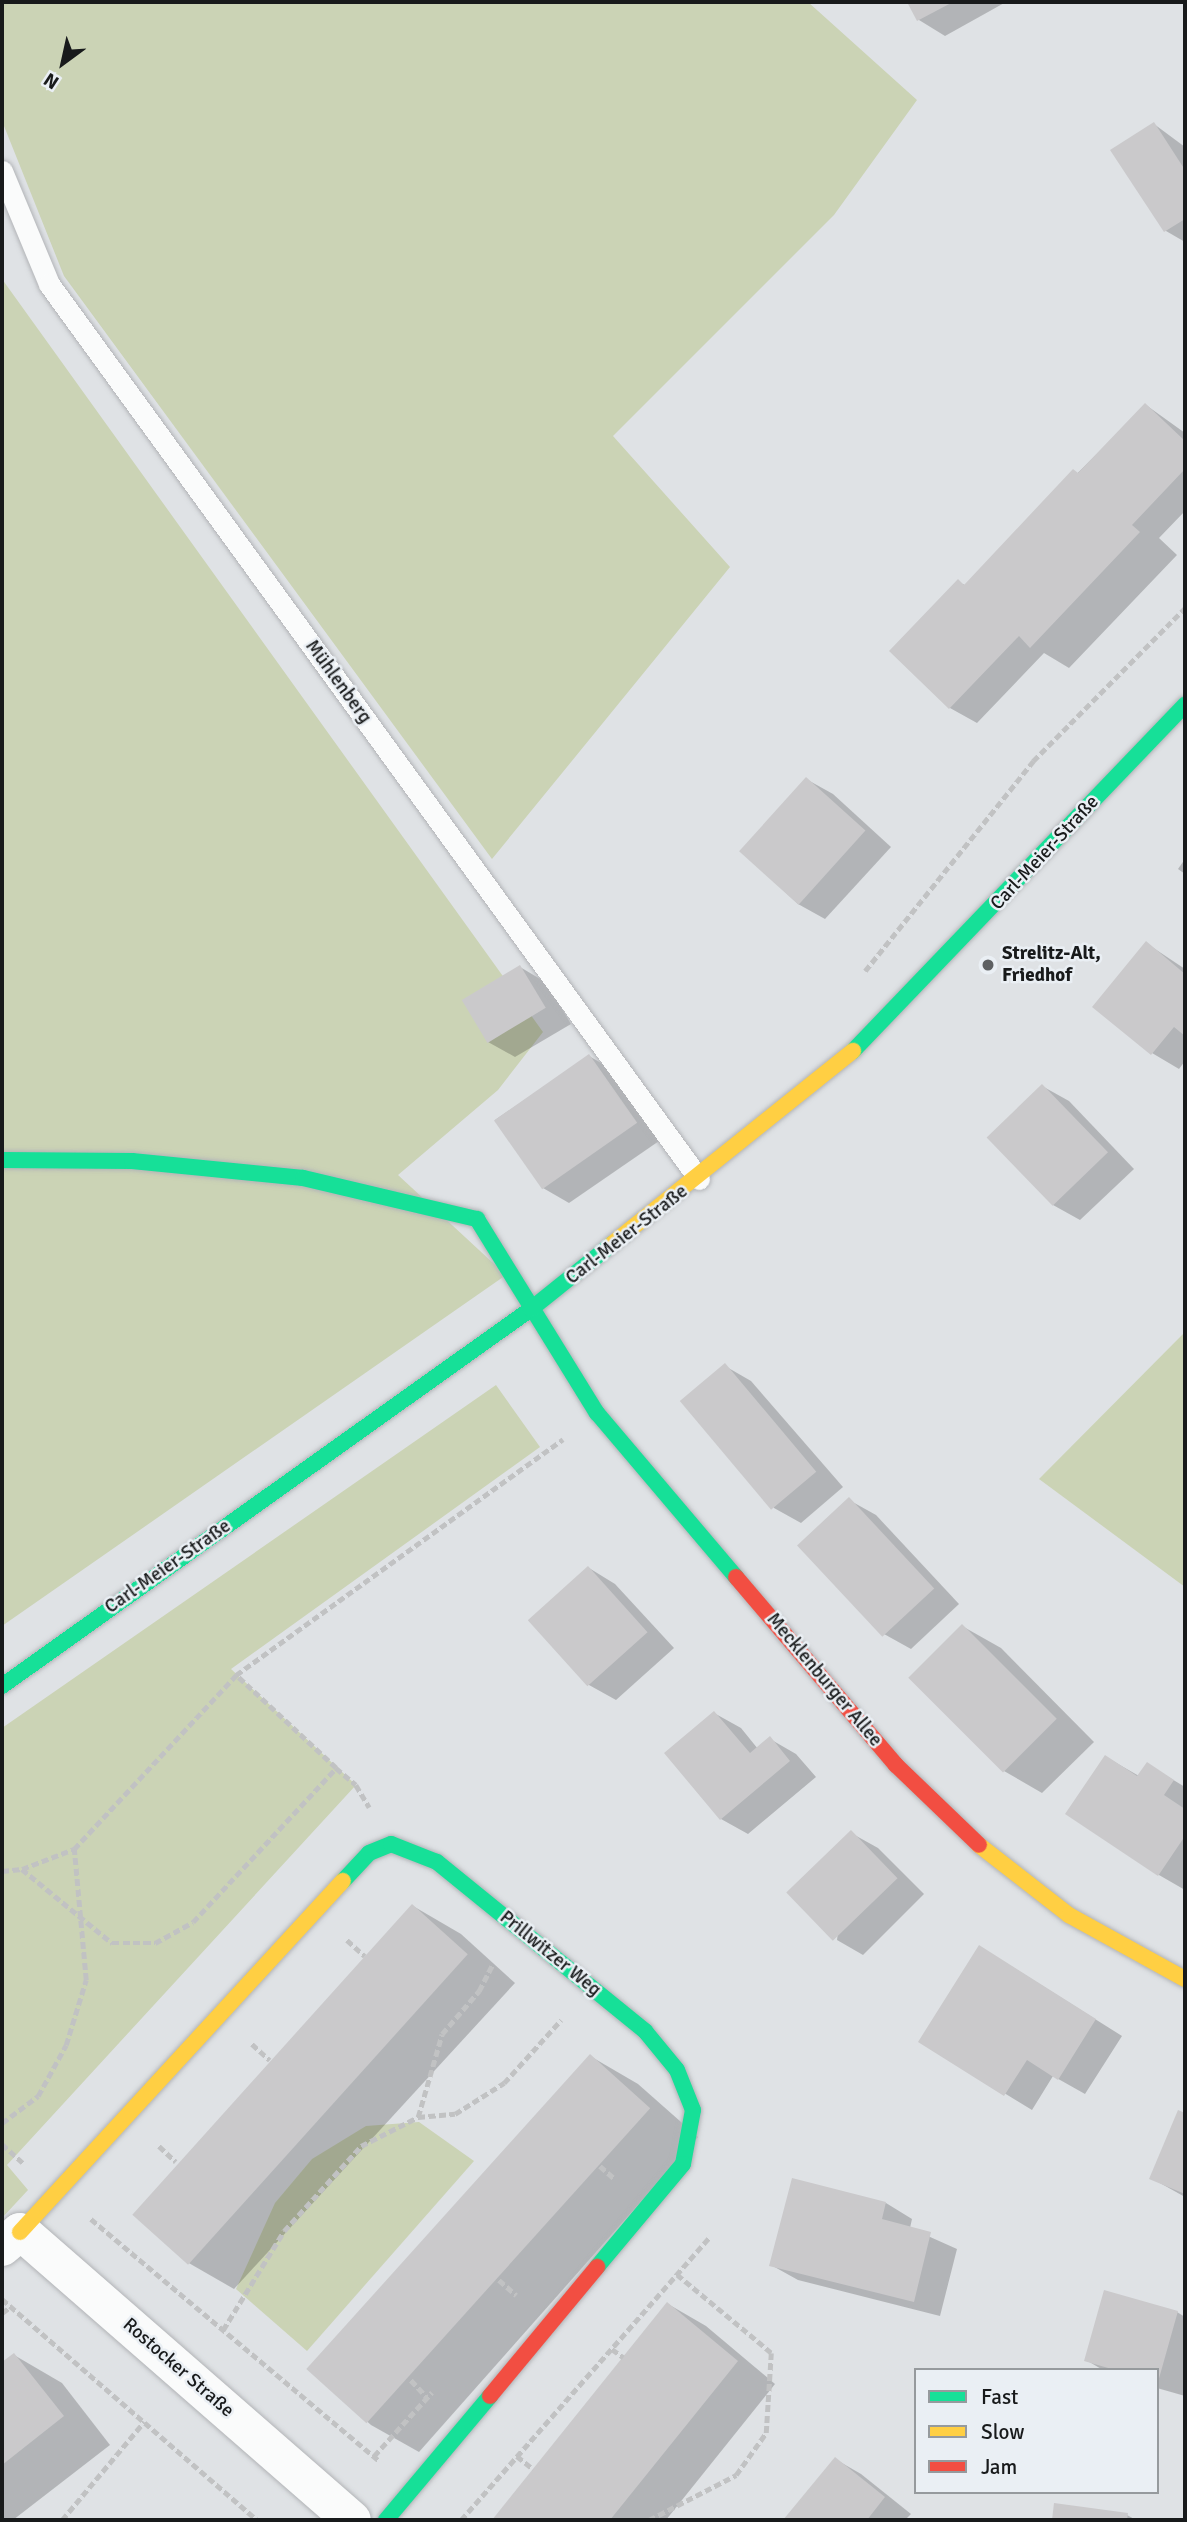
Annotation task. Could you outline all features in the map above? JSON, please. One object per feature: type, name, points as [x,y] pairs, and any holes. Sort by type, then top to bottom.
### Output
[{"type":"street","name":"Carl-Meier-Straße","points":[[2,1686],[531,1309],[699,1180],[849,1055],[1185,705]]},
{"type":"street","points":[[2,1160],[132,1161],[303,1178],[477,1219],[531,1309]]},
{"type":"street","name":"Mecklenburger Allee","points":[[531,1309],[597,1413],[896,1765],[998,1863],[1059,1907],[1185,1979]]},
{"type":"street","name":"Prillwitzer Weg","points":[[11,2239],[369,1853],[391,1844],[437,1863],[645,2031],[677,2070],[693,2110],[683,2164],[386,2520]]},
{"type":"street","name":"Rostocker Straße","points":[[11,2239],[352,2520]]},
{"type":"lane","name":"Mühlenberg","points":[[2,172],[49,284],[699,1180]]},
{"type":"path","points":[[862,974],[1033,761],[1185,608]]},
{"type":"path","points":[[2,1871],[22,1870],[74,1849],[236,1675],[543,1453]]},
{"type":"path","points":[[22,1870],[81,1920],[112,1942],[155,1942],[193,1922],[336,1768],[236,1675]]},
{"type":"path","points":[[2,2123],[38,2096],[66,2045],[86,1980],[74,1849]]},
{"type":"path","points":[[418,2117],[442,2034],[479,1991],[496,1958]]},
{"type":"path","points":[[223,2330],[284,2231],[361,2147],[418,2117],[455,2114],[504,2083],[564,2018]]},
{"type":"path","points":[[600,2166],[618,2181]]},
{"type":"path","points":[[608,2192],[626,2172]]},
{"type":"path","points":[[89,2217],[411,2490]]},
{"type":"path","points":[[461,2520],[710,2237]]},
{"type":"path","points":[[649,2520],[736,2475],[766,2433],[771,2353],[677,2275]]},
{"type":"path","points":[[499,2280],[516,2296]]},
{"type":"path","points":[[508,2306],[526,2285]]},
{"type":"path","points":[[2,2299],[257,2520]]},
{"type":"path","points":[[2,2314],[10,2307]]},
{"type":"path","points":[[612,2349],[623,2357]]},
{"type":"path","points":[[411,2380],[427,2397]]},
{"type":"path","points":[[374,2456],[436,2387]]},
{"type":"path","points":[[62,2520],[144,2422]]},
{"type":"path","points":[[517,2456],[533,2469]]},
{"type":"green space","points":[[2,2],[808,2],[917,100],[834,215],[613,436],[730,567],[492,859],[64,276],[2,121]]},
{"type":"green space","points":[[2,279],[543,1032],[498,1090],[398,1175],[506,1275],[2,1626]]},
{"type":"green space","points":[[1185,1332],[1185,1587],[1039,1479]]},
{"type":"green space","points":[[496,1385],[540,1447],[231,1669],[356,1785],[7,2165],[28,2190],[2,2218],[2,1728]]},
{"type":"green space","points":[[419,2122],[474,2161],[307,2351],[236,2289],[275,2203],[312,2159],[366,2126]]},
{"type":"building","points":[[907,2],[953,2],[917,21]]},
{"type":"building","points":[[1154,122],[1185,170],[1185,219],[1164,232],[1110,150]]},
{"type":"building","points":[[1145,403],[1185,441],[1185,469],[1132,525],[1140,532],[1030,648],[1019,636],[949,709],[889,651],[958,579],[964,585],[1073,469],[1078,473]]},
{"type":"building","points":[[806,777],[865,831],[799,905],[739,851]]},
{"type":"building","points":[[1146,941],[1185,974],[1185,1036],[1174,1027],[1151,1055],[1092,1007]]},
{"type":"building","points":[[520,965],[546,1008],[487,1043],[462,1000]]},
{"type":"building","points":[[589,1054],[637,1123],[542,1189],[494,1121]]},
{"type":"building","points":[[1042,1084],[1108,1152],[1053,1206],[987,1137]]},
{"type":"building","points":[[725,1363],[816,1472],[771,1510],[680,1401]]},
{"type":"building","points":[[849,1497],[934,1588],[882,1637],[797,1545]]},
{"type":"building","points":[[588,1566],[648,1632],[587,1686],[528,1620]]},
{"type":"building","points":[[962,1624],[1057,1719],[1003,1772],[908,1678]]},
{"type":"building","points":[[714,1711],[750,1753],[770,1736],[790,1761],[720,1820],[664,1753]]},
{"type":"building","points":[[1105,1755],[1137,1776],[1147,1762],[1174,1780],[1164,1795],[1185,1809],[1185,1836],[1158,1876],[1065,1814]]},
{"type":"building","points":[[851,1830],[898,1878],[833,1941],[786,1893]]},
{"type":"building","points":[[412,1904],[468,1954],[188,2265],[132,2215]]},
{"type":"building","points":[[979,1945],[1096,2019],[1058,2080],[1027,2060],[1004,2096],[918,2042]]},
{"type":"building","points":[[590,2054],[650,2108],[366,2423],[306,2369]]},
{"type":"building","points":[[1178,2110],[1185,2113],[1185,2194],[1149,2179]]},
{"type":"building","points":[[792,2178],[886,2202],[882,2219],[931,2232],[914,2302],[769,2266]]},
{"type":"building","points":[[1104,2290],[1178,2311],[1159,2378],[1159,2368],[1108,2368],[1084,2361]]},
{"type":"building","points":[[667,2302],[738,2361],[610,2520],[492,2520]]},
{"type":"building","points":[[14,2353],[64,2416],[2,2465],[2,2362]]},
{"type":"building","points":[[835,2457],[885,2497],[867,2520],[783,2520]]},
{"type":"building","points":[[1054,2503],[1128,2513],[1127,2520],[1052,2520]]},
{"type":"traffic: fast","points":[[853,1051],[1185,705]]},
{"type":"traffic: fast","points":[[2,1160],[132,1161],[303,1178],[477,1219],[597,1413],[736,1577]]},
{"type":"traffic: fast","points":[[2,1686],[531,1309],[612,1244]]},
{"type":"traffic: fast","points":[[343,1881],[369,1853],[391,1844],[437,1862],[645,2031],[677,2070],[693,2110],[683,2164],[597,2267]]},
{"type":"traffic: fast","points":[[386,2520],[490,2396]]},
{"type":"traffic: slow","points":[[612,1244],[853,1051]]},
{"type":"traffic: slow","points":[[979,1845],[1069,1915],[1185,1979]]},
{"type":"traffic: slow","points":[[20,2232],[343,1881]]},
{"type":"traffic: jam","points":[[736,1577],[896,1765],[979,1845]]},
{"type":"traffic: jam","points":[[490,2396],[597,2267]]},
{"type":"place","name":"Strelitz-Alt, Friedhof","points":[[988,965]]}]
